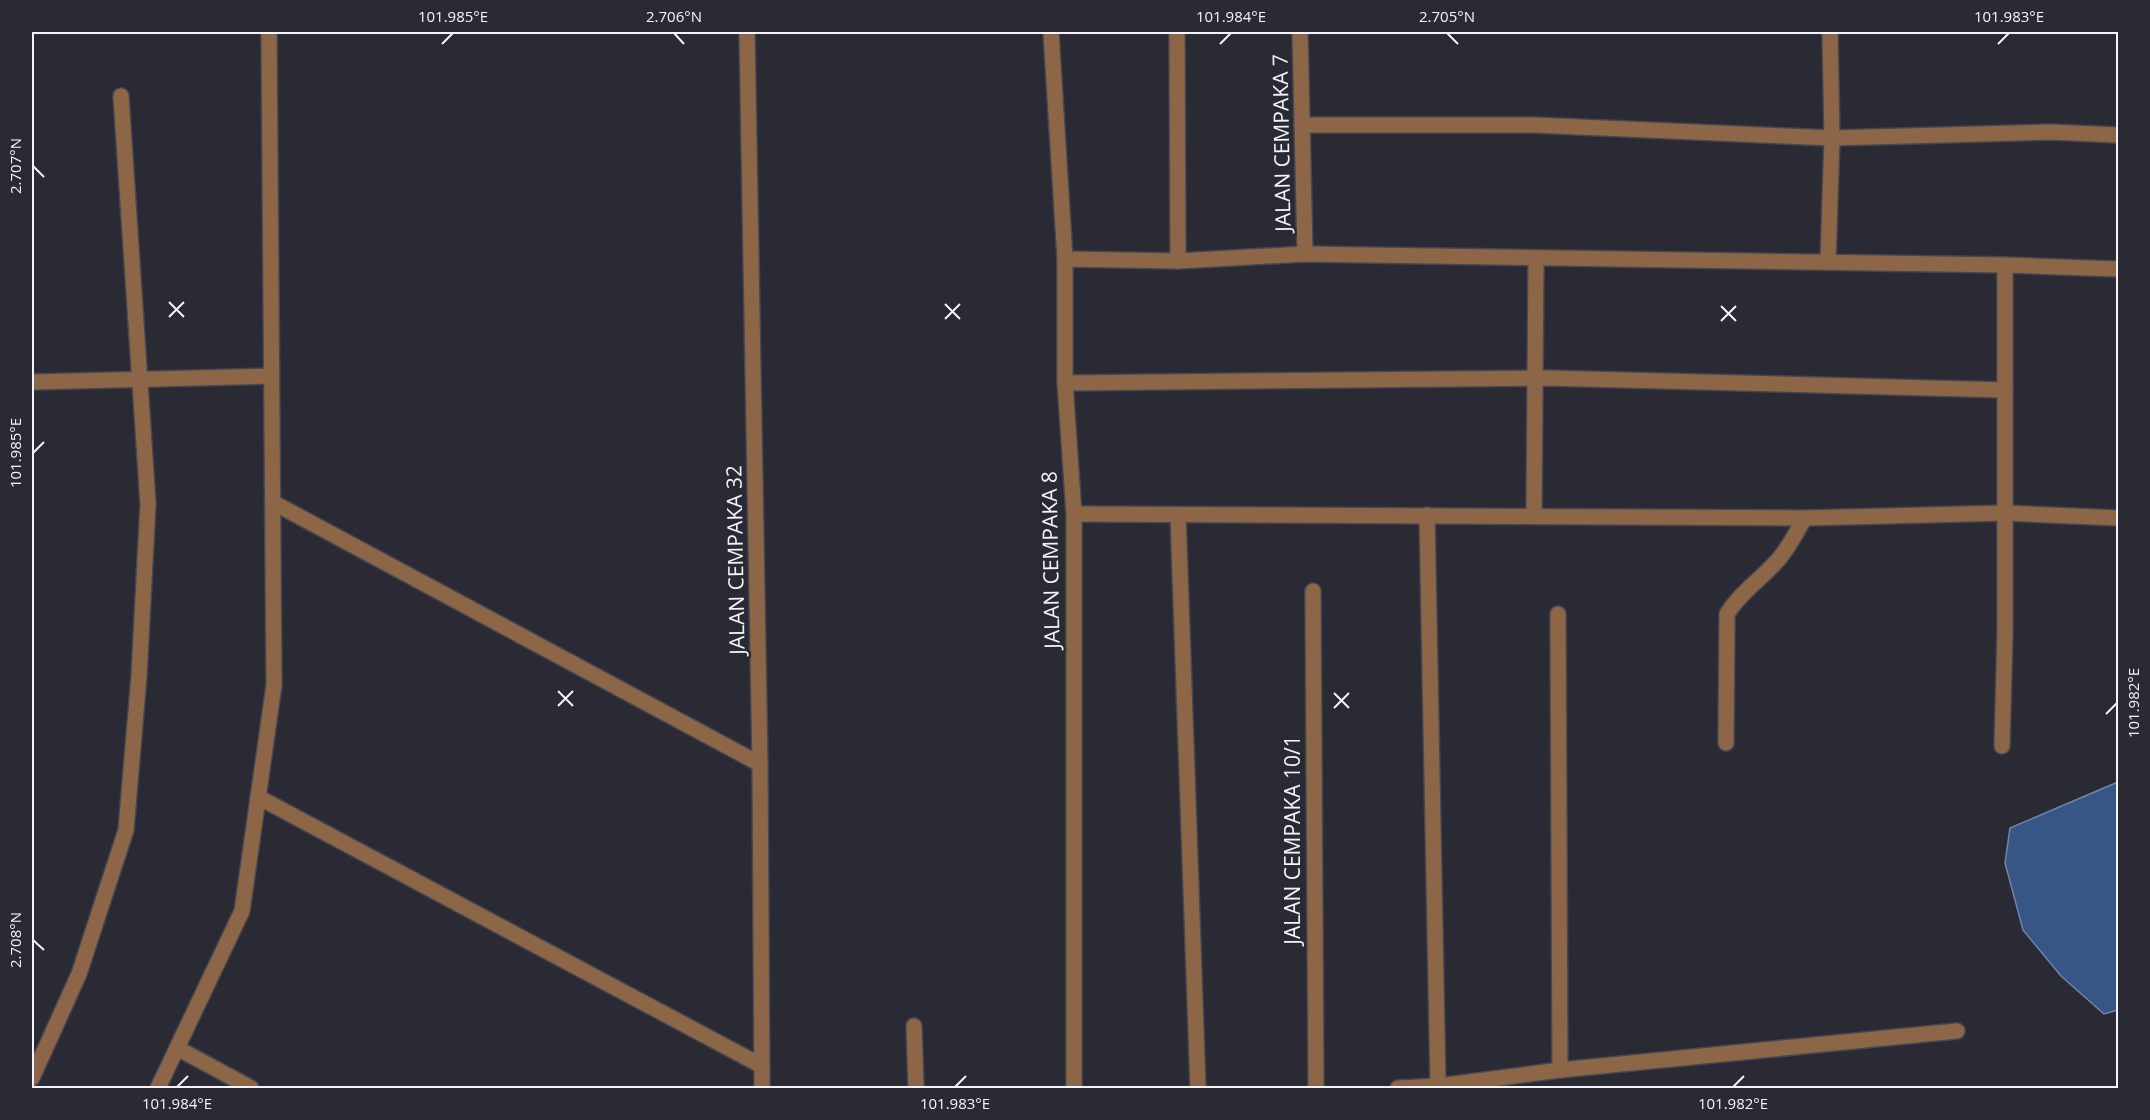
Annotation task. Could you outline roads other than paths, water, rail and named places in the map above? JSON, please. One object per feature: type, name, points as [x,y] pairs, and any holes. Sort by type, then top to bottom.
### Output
[{"type":"street","points":[[158,1089],[242,911],[274,685],[269,32]]},
{"type":"street","name":"JALAN CEMPAKA 32","points":[[747,32],[760,764],[762,1089]]},
{"type":"street","name":"JALAN CEMPAKA 8","points":[[1051,32],[1065,259],[1065,382],[1074,514],[1074,1089]]},
{"type":"street","points":[[1177,32],[1178,261]]},
{"type":"street","name":"JALAN CEMPAKA 7","points":[[1300,32],[1305,254]]},
{"type":"street","points":[[1828,262],[1832,138],[1830,32]]},
{"type":"street","points":[[32,1078],[79,975],[126,830],[140,676],[148,504],[121,96]]},
{"type":"street","points":[[1302,125],[1534,125],[1832,138],[2051,132],[2118,135]]},
{"type":"street","points":[[1065,259],[1178,261],[1305,254],[2005,265],[2118,269]]},
{"type":"street","points":[[1534,516],[1536,258]]},
{"type":"street","points":[[2002,746],[2006,513],[2005,265]]},
{"type":"street","points":[[32,382],[272,376]]},
{"type":"street","points":[[1065,382],[1536,378],[2005,390]]},
{"type":"street","points":[[274,503],[760,764]]},
{"type":"street","points":[[1074,514],[1805,518],[2006,513],[2118,518]]},
{"type":"street","points":[[1178,515],[1198,1089]]},
{"type":"street","points":[[1427,515],[1438,1086]]},
{"type":"street","points":[[1726,743],[1727,614],[1751,584],[1778,561],[1805,518]]},
{"type":"street","name":"JALAN CEMPAKA 10/1","points":[[1313,591],[1316,1089]]},
{"type":"street","points":[[1558,614],[1560,1070]]},
{"type":"street","points":[[258,797],[762,1066]]},
{"type":"street","points":[[914,1026],[916,1089]]},
{"type":"street","points":[[1398,1089],[1560,1070],[1957,1031]]},
{"type":"street","points":[[177,1048],[251,1089]]},
{"type":"water","points":[[2118,782],[2118,1010],[2104,1014],[2061,976],[2023,930],[2005,863],[2010,828]]}]
